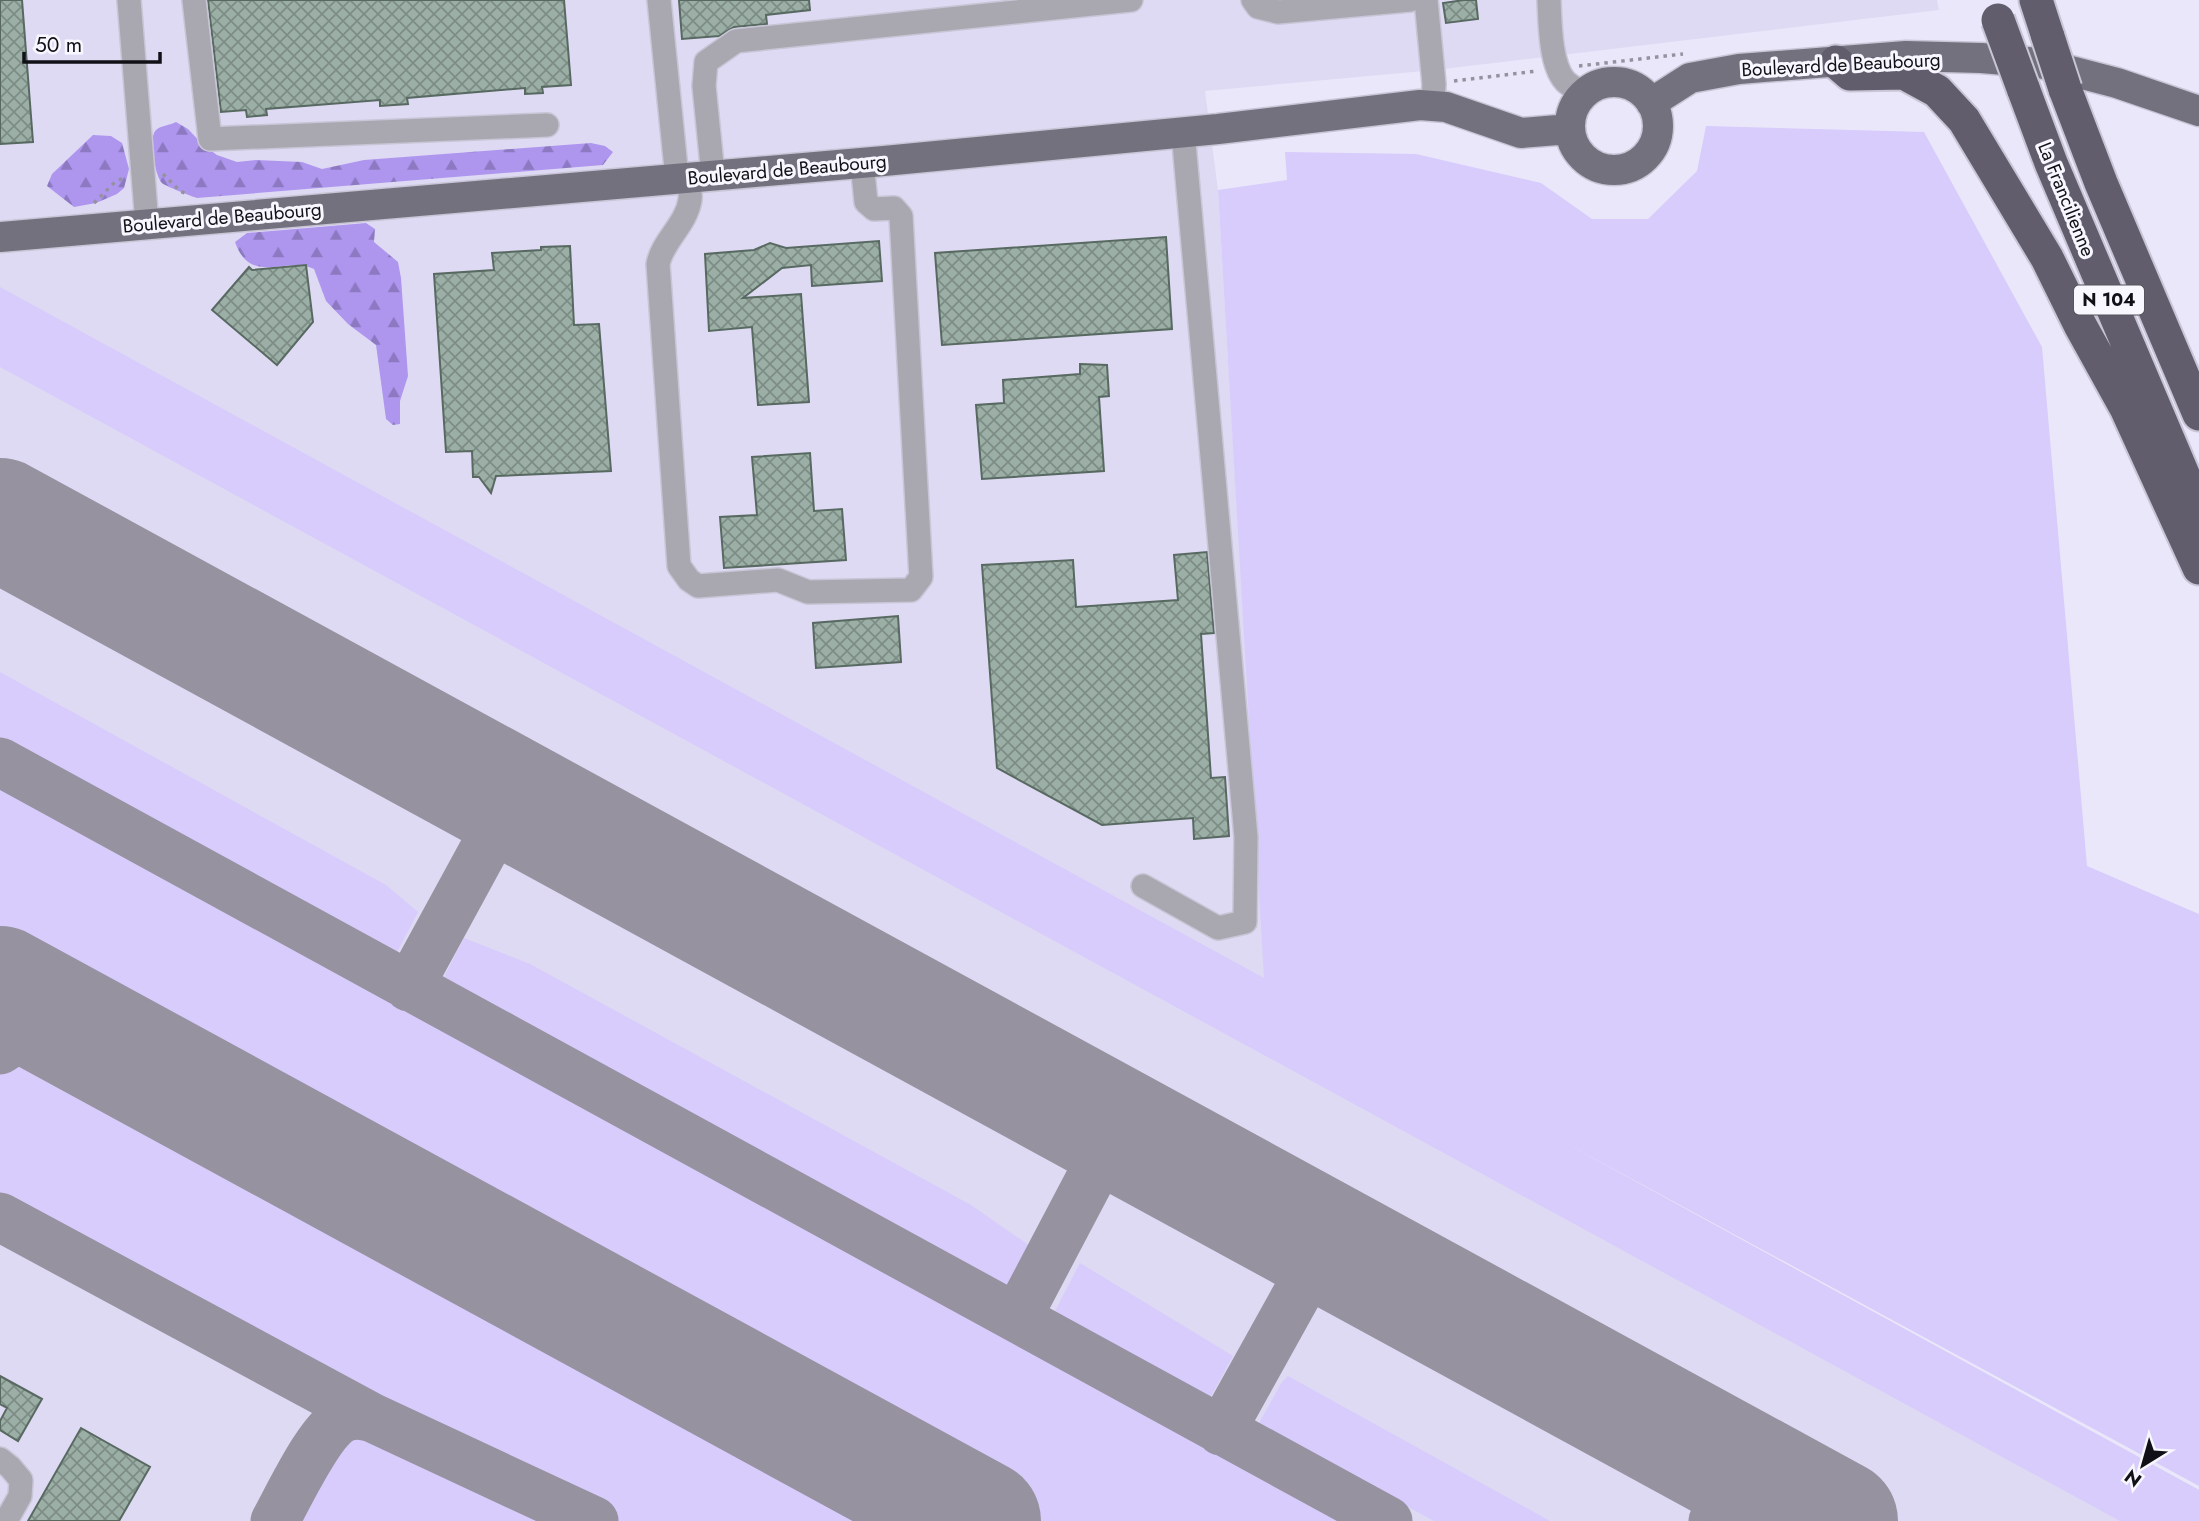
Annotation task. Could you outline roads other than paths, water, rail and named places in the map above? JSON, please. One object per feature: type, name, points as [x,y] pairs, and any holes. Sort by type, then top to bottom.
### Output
[{"type":"highway","name":"La Francilienne","points":[[2036,0],[2065,89],[2101,183],[2199,414]]},
{"type":"highway","name":"La Francilienne","points":[[1995,10],[2051,163],[2199,512]]},
{"type":"highway","points":[[1836,62],[1850,74],[1904,73],[1937,91],[1964,120],[2047,258],[2126,408],[2199,568]]},
{"type":"main road","name":"Boulevard de Beaubourg","points":[[1651,103],[1690,78],[1739,69],[1906,56],[2040,63],[2117,83],[2199,111]]},
{"type":"main road","points":[[1606,83],[1631,86],[1651,103],[1656,116],[1654,144],[1646,156],[1627,167],[1606,169],[1592,164],[1581,155],[1573,143],[1570,129],[1575,104],[1583,94],[1594,87],[1606,83]]},
{"type":"main road","name":"Boulevard de Beaubourg","points":[[0,237],[692,183],[1433,105],[1521,133],[1570,129]]},
{"type":"street","points":[[128,0],[147,224]]},
{"type":"street","points":[[194,0],[210,139],[547,125]]},
{"type":"street","points":[[659,0],[692,183]]},
{"type":"street","points":[[862,163],[866,202],[874,209],[894,208],[901,216],[921,577],[911,590],[808,592],[778,580],[698,586],[689,580],[679,566],[658,264],[661,250],[680,225],[692,183],[706,61],[736,41],[1131,0]]},
{"type":"street","points":[[1253,0],[1264,10],[1278,12],[1410,0]]},
{"type":"street","points":[[1426,0],[1434,84],[1433,105]]},
{"type":"street","points":[[1549,0],[1551,36],[1558,69],[1566,82],[1583,94]]},
{"type":"street","points":[[1143,886],[1219,928],[1245,922],[1246,837],[1183,132]]},
{"type":"street","points":[[0,1459],[21,1480],[20,1496],[6,1521]]}]
